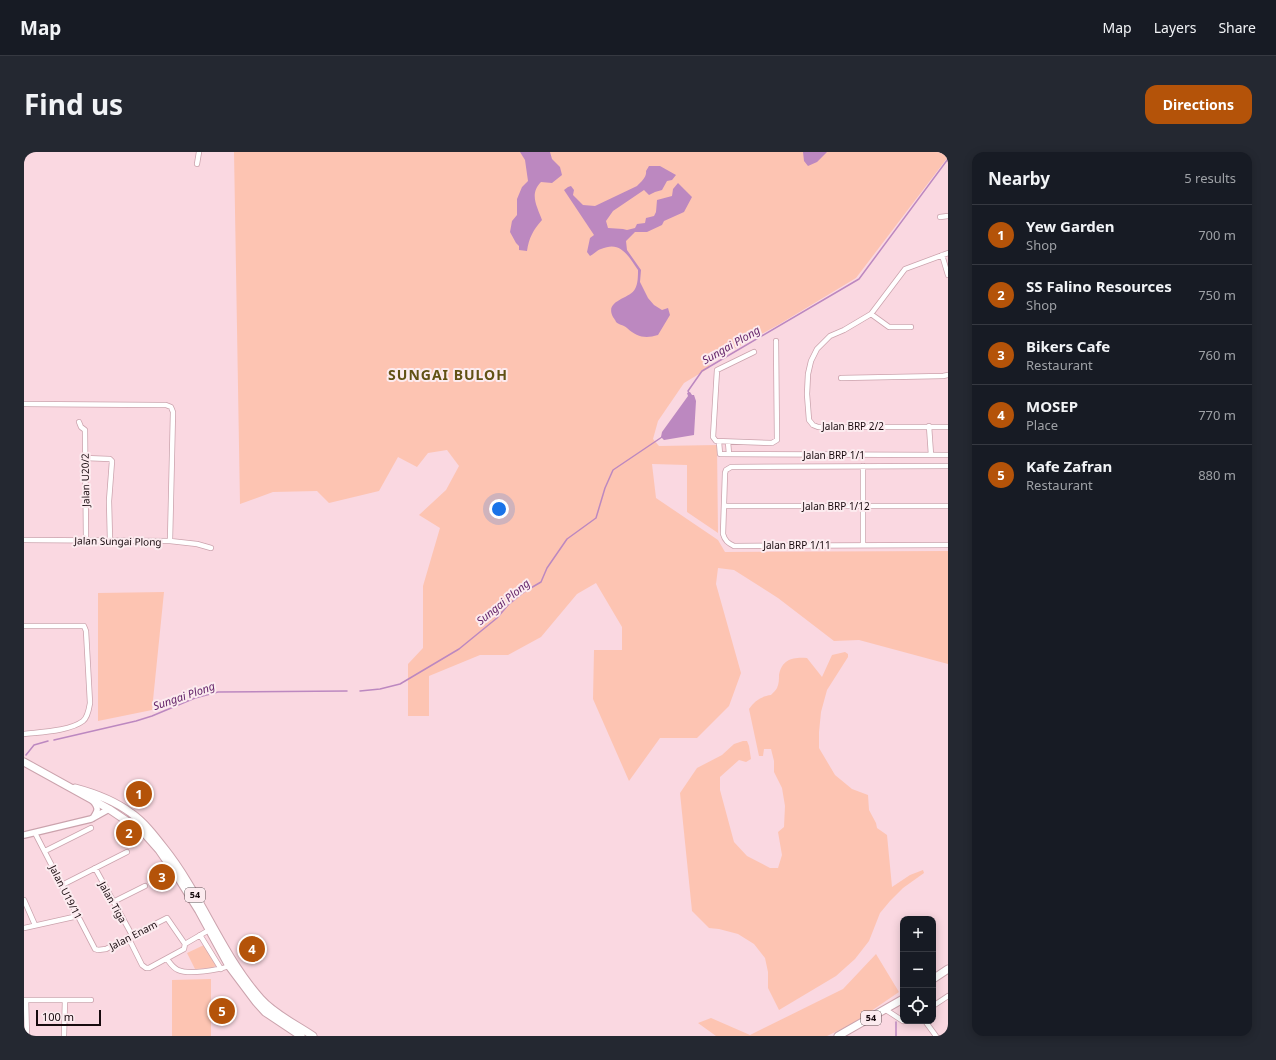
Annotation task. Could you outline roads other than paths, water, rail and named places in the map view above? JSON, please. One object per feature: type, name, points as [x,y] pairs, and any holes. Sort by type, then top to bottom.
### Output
[{"type":"highway","name":"54","points":[[24,762],[109,809],[138,828],[159,850],[179,878],[229,966],[256,1002],[265,1012],[301,1036]]},
{"type":"highway","name":"54","points":[[69,786],[88,792],[130,812],[151,831],[183,874],[234,963],[261,1000],[270,1008],[313,1036]]},
{"type":"highway","points":[[88,792],[108,805],[109,809],[116,808],[124,812],[151,831]]},
{"type":"highway","points":[[936,977],[948,969]]},
{"type":"highway","name":"54","points":[[838,1036],[900,1002]]},
{"type":"street","points":[[197,164],[199,152]]},
{"type":"street","points":[[940,217],[948,216]]},
{"type":"street","name":"Jalan BRP 2/2","points":[[948,253],[905,269],[871,314],[844,330],[830,336],[817,349],[811,361],[808,374],[807,394],[808,420],[813,425],[818,427],[948,426]]},
{"type":"street","points":[[942,255],[948,275]]},
{"type":"street","points":[[871,314],[889,327],[911,327]]},
{"type":"street","points":[[754,352],[718,368],[717,370],[714,440],[719,442],[772,443],[776,440],[776,341]]},
{"type":"street","points":[[841,378],[948,375]]},
{"type":"street","points":[[24,404],[166,405],[171,407],[173,412],[170,541]]},
{"type":"street","name":"Jalan U20/2","points":[[79,422],[81,427],[85,430],[86,540]]},
{"type":"street","points":[[930,426],[931,455]]},
{"type":"street","name":"Jalan BRP 1/1","points":[[719,442],[720,454],[948,455]]},
{"type":"street","points":[[728,442],[729,454]]},
{"type":"street","points":[[85,458],[110,459],[112,461],[109,501],[110,540]]},
{"type":"street","points":[[863,545],[863,466],[948,466]]},
{"type":"street","name":"Jalan BRP 1/11","points":[[863,466],[731,467],[724,473],[724,539],[729,544],[734,546],[948,545]]},
{"type":"street","name":"Jalan BRP 1/12","points":[[725,506],[948,506]]},
{"type":"street","name":"Jalan Sungai Plong","points":[[24,540],[170,541],[197,544],[211,548]]},
{"type":"street","points":[[24,626],[84,626],[86,631],[90,703],[88,713],[83,721],[67,728],[24,734]]},
{"type":"street","points":[[91,819],[98,810],[93,801]]},
{"type":"street","points":[[24,835],[91,819],[109,809]]},
{"type":"street","points":[[45,851],[91,828]]},
{"type":"street","name":"Jalan U19/11","points":[[35,833],[94,947],[98,950]]},
{"type":"street","points":[[62,884],[126,852]]},
{"type":"street","name":"Jalan Tiga","points":[[95,868],[130,936],[144,967],[149,968],[167,959]]},
{"type":"street","points":[[113,902],[145,886]]},
{"type":"street","points":[[24,900],[35,925]]},
{"type":"street","points":[[24,928],[78,916]]},
{"type":"street","name":"Jalan Enam","points":[[98,950],[106,949],[167,918],[185,944]]},
{"type":"street","points":[[209,930],[185,944],[184,949],[167,959],[176,969],[183,971],[213,971],[229,966]]},
{"type":"street","points":[[200,936],[221,969]]},
{"type":"street","points":[[936,1004],[948,996]]},
{"type":"street","points":[[27,1036],[25,1000],[90,1000]]},
{"type":"street","points":[[64,1000],[64,1036]]},
{"type":"street","points":[[886,1010],[900,1019]]},
{"type":"street","points":[[927,1024],[936,1036]]},
{"type":"waterway","name":"Sungai Plong","points":[[689,393],[688,391],[702,371],[859,279],[948,159]]},
{"type":"waterway","name":"Sungai Plong","points":[[360,691],[380,689],[400,684],[459,649],[497,618],[508,605],[524,592],[541,582],[547,568],[567,539],[596,518],[605,488],[613,470],[662,437]]},
{"type":"waterway","name":"Sungai Plong","points":[[54,740],[136,721],[195,698],[218,692],[347,691]]},
{"type":"waterway","name":"Sungai Plong","points":[[26,755],[34,745],[48,741]]},
{"type":"waterway","points":[[896,1022],[896,1036]]},
{"type":"place","name":"Yew Garden","points":[[139,794]]},
{"type":"place","name":"SS Falino Resources","points":[[129,833]]},
{"type":"place","name":"Bikers Cafe","points":[[162,877]]},
{"type":"place","name":"MOSEP","points":[[252,949]]},
{"type":"place","name":"Kafe Zafran","points":[[222,1011]]},
{"type":"district","name":"SUNGAI BULOH","points":[[448,375]]}]
